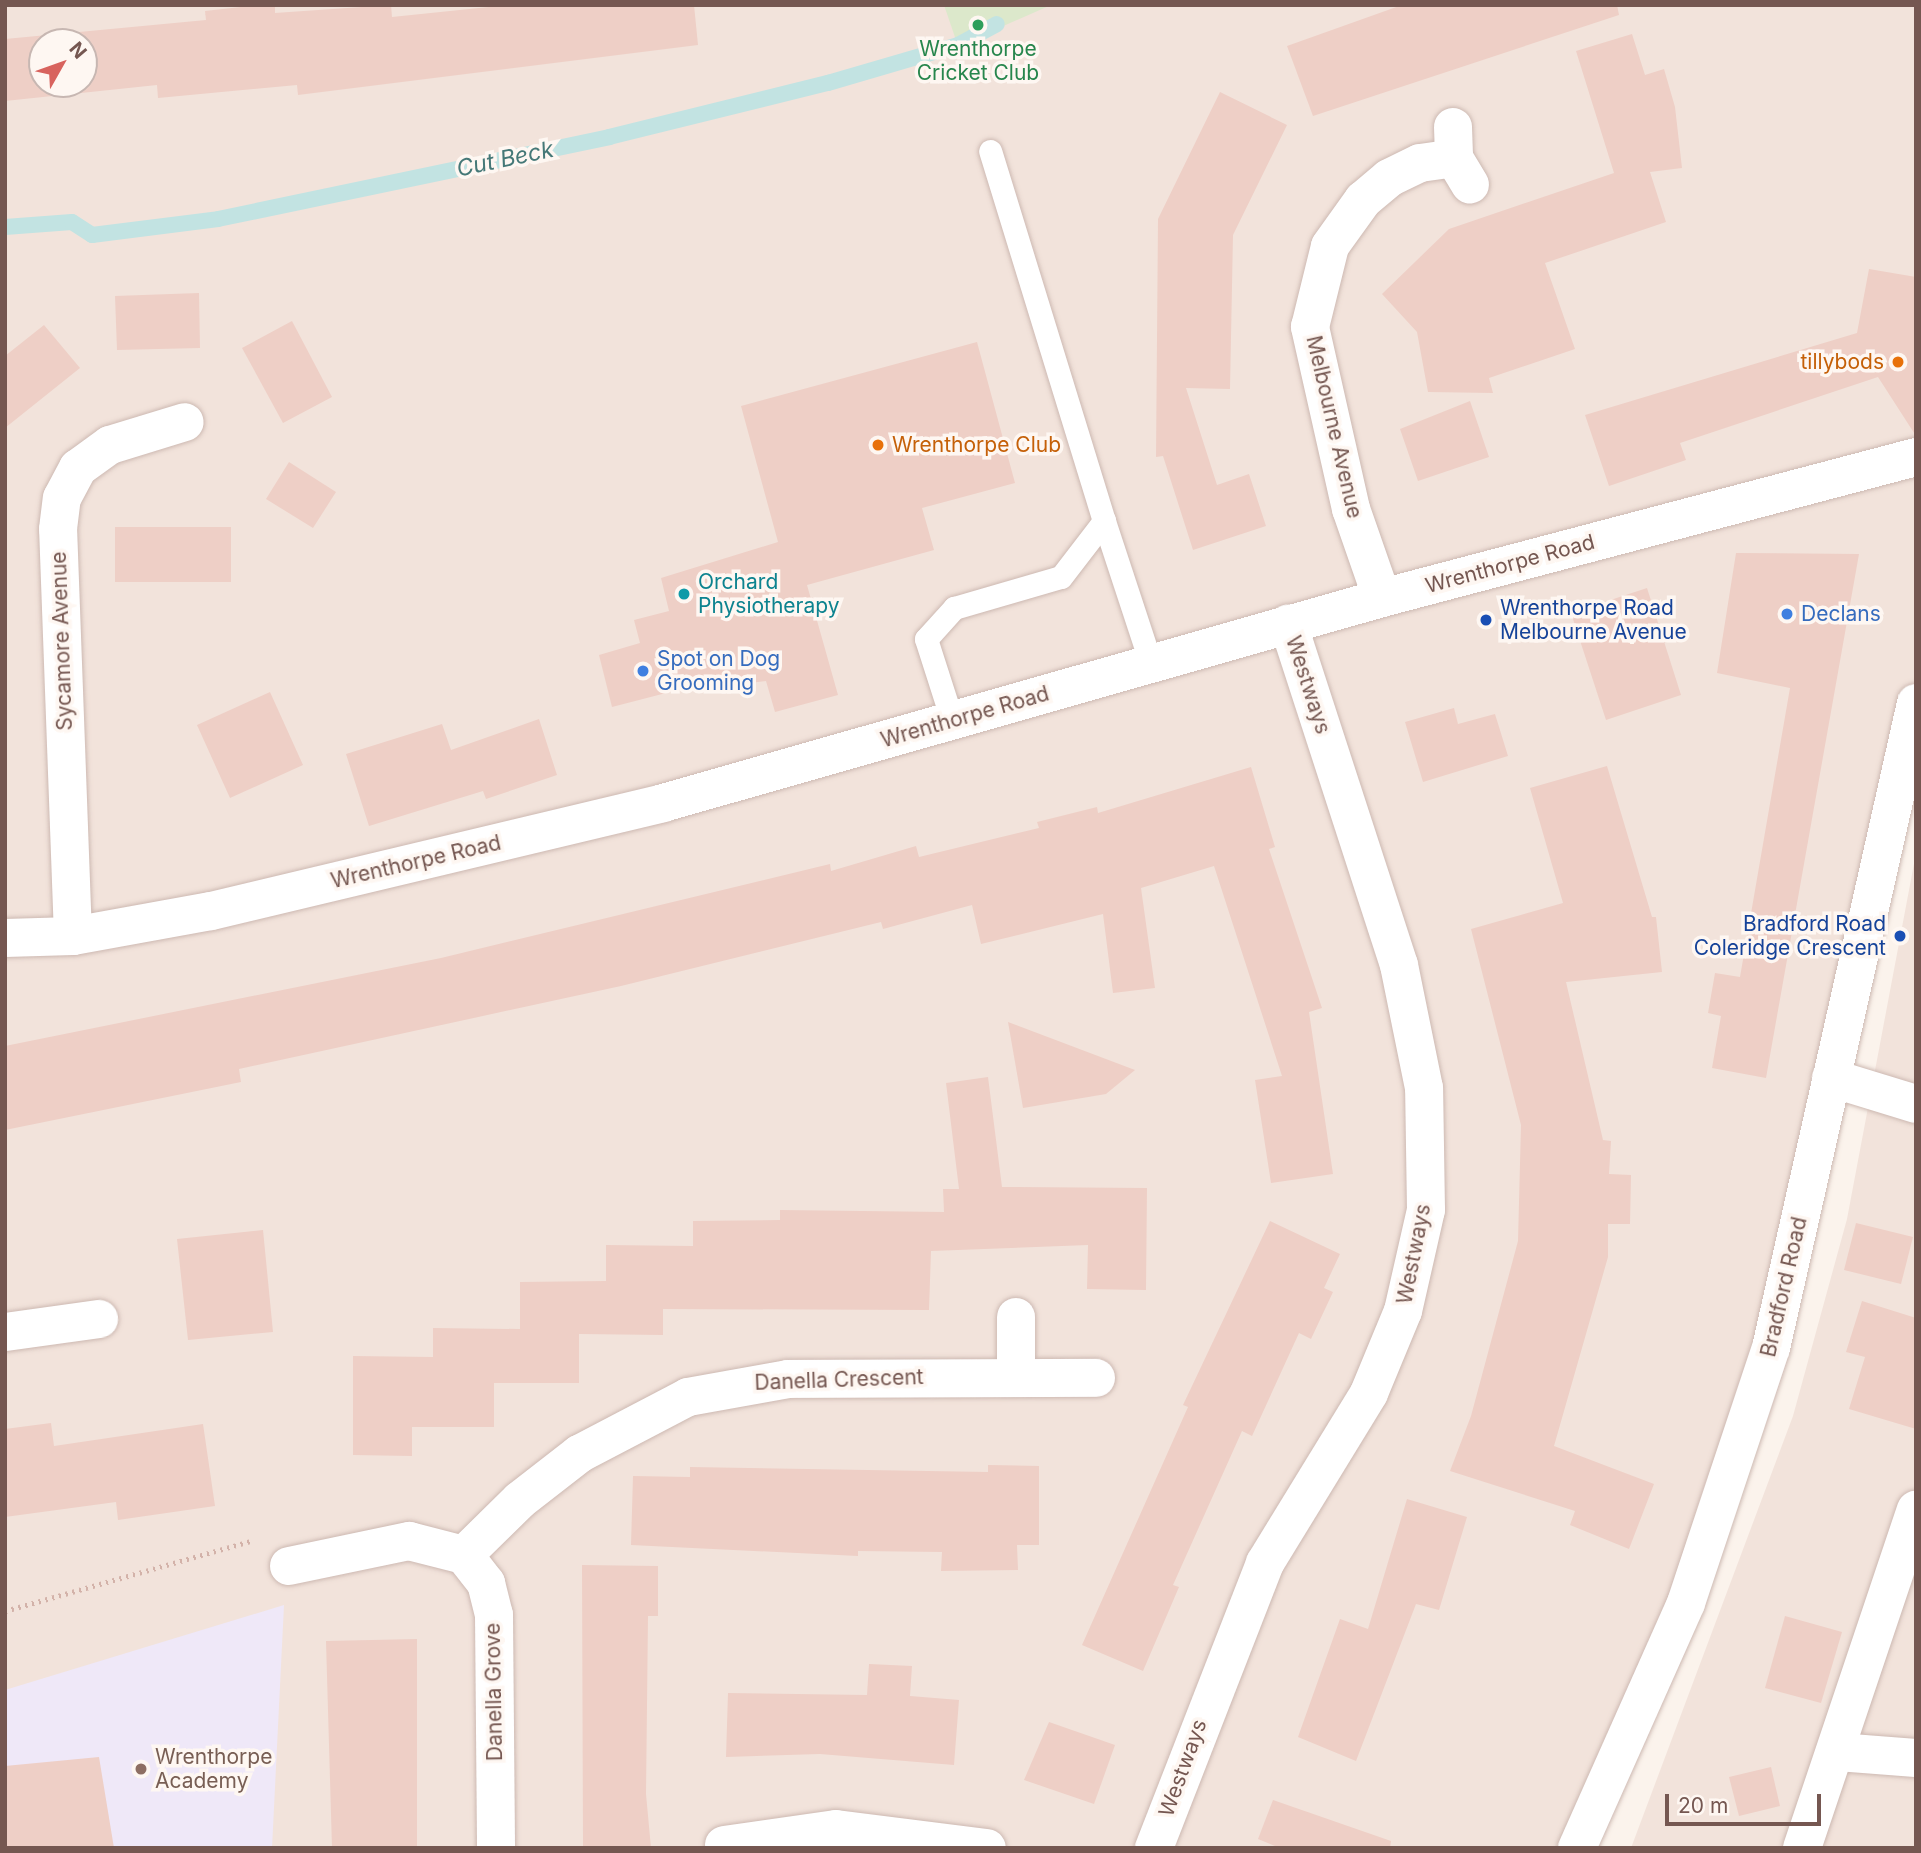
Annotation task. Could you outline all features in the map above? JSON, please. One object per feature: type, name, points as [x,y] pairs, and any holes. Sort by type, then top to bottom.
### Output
[{"type":"street","name":"Melbourne Avenue","points":[[1382,598],[1351,509],[1310,327],[1330,246],[1363,200],[1389,178],[1420,163],[1459,157]]},
{"type":"street","name":"Sycamore Avenue","points":[[74,936],[58,529],[62,498],[78,468],[110,445],[185,422]]},
{"type":"street","name":"Wrenthorpe Road","points":[[5,938],[74,936],[211,911],[663,803],[1382,598],[1916,457]]},
{"type":"street","name":"Westways","points":[[1154,1848],[1265,1563],[1369,1393],[1403,1311],[1426,1210],[1424,1088],[1399,965],[1288,624]]},
{"type":"street","name":"Bradford Road","points":[[1577,1848],[1686,1603],[1767,1361],[1916,703]]},
{"type":"street","points":[[1831,1079],[1916,1104]]},
{"type":"street","points":[[1016,1317],[1016,1377]]},
{"type":"street","points":[[5,1332],[99,1319]]},
{"type":"street","name":"Danella Crescent","points":[[464,1555],[520,1500],[579,1454],[688,1397],[788,1379],[1096,1378]]},
{"type":"street","points":[[1802,1848],[1838,1752],[1916,1510]]},
{"type":"street","points":[[289,1566],[409,1541],[464,1555]]},
{"type":"street","name":"Danella Grove","points":[[464,1555],[486,1583],[494,1615],[496,1848]]},
{"type":"street","points":[[1838,1752],[1916,1758]]},
{"type":"street","points":[[724,1845],[836,1829],[987,1848]]},
{"type":"lane","points":[[990,151],[1151,664]]},
{"type":"lane","points":[[952,720],[926,639],[954,608],[1061,577],[1104,521]]},
{"type":"path","points":[[5,1611],[283,1532],[289,1566]]},
{"type":"shaded area","points":[[5,5],[1916,5],[1916,703],[1771,1348],[1570,1848],[5,1848]]},
{"type":"shaded area","points":[[1916,853],[1916,1848],[1631,1848],[1793,1416],[1847,1219]]},
{"type":"shaded area","name":"Wrenthorpe Academy","points":[[284,1605],[272,1848],[5,1848],[5,1690]]},
{"type":"green space","name":"Wrenthorpe Cricket Club","points":[[944,5],[1051,5],[958,46]]},
{"type":"building","points":[[259,5],[275,5],[275,13],[391,5],[392,17],[508,5],[694,5],[698,45],[298,95],[297,85],[158,98],[157,85],[98,91],[98,30],[206,20],[205,11]]},
{"type":"building","points":[[1402,5],[1617,5],[1619,15],[1313,116],[1287,46]]},
{"type":"building","points":[[1632,34],[1645,75],[1664,69],[1675,107],[1682,168],[1650,172],[1666,222],[1545,263],[1575,349],[1489,378],[1493,393],[1428,392],[1417,332],[1382,294],[1449,229],[1614,173],[1576,51]]},
{"type":"building","points":[[28,37],[28,98],[34,98],[5,101],[5,39]]},
{"type":"building","points":[[1220,92],[1287,125],[1233,235],[1230,389],[1186,388],[1217,485],[1249,474],[1266,526],[1193,550],[1163,456],[1156,457],[1158,219]]},
{"type":"building","points":[[1869,269],[1916,277],[1916,436],[1878,377],[1680,443],[1686,460],[1609,486],[1585,415],[1857,333]]},
{"type":"building","points":[[199,293],[200,348],[117,350],[115,296]]},
{"type":"building","points":[[292,321],[332,397],[283,423],[242,348]]},
{"type":"building","points":[[44,325],[80,368],[5,428],[5,356]]},
{"type":"building","name":"Wrenthorpe Club","points":[[977,342],[1015,483],[922,508],[934,550],[807,585],[838,695],[775,712],[766,681],[725,686],[724,678],[612,707],[599,655],[640,643],[634,620],[669,611],[661,578],[778,542],[741,406]]},
{"type":"building","points":[[1470,401],[1489,457],[1418,481],[1400,429]]},
{"type":"building","points":[[289,462],[336,492],[313,528],[266,499]]},
{"type":"building","points":[[115,527],[231,527],[231,582],[115,582]]},
{"type":"building","points":[[1736,553],[1859,554],[1766,1078],[1712,1068],[1721,1016],[1708,1013],[1715,973],[1740,977],[1790,688],[1717,673]]},
{"type":"building","points":[[1647,588],[1681,695],[1606,720],[1571,613]]},
{"type":"building","points":[[270,692],[303,765],[230,798],[197,725]]},
{"type":"building","points":[[1454,708],[1458,724],[1495,714],[1508,756],[1423,782],[1405,722]]},
{"type":"building","points":[[539,719],[557,775],[486,799],[483,791],[369,826],[346,754],[442,724],[451,750]]},
{"type":"building","points":[[1607,766],[1652,917],[1656,917],[1662,972],[1566,982],[1603,1140],[1611,1141],[1609,1174],[1631,1175],[1630,1224],[1608,1224],[1608,1257],[1554,1446],[1654,1484],[1629,1549],[1570,1525],[1575,1511],[1450,1471],[1471,1416],[1518,1241],[1521,1125],[1471,929],[1563,903],[1530,788]]},
{"type":"building","points":[[1251,767],[1275,847],[1269,849],[1322,1008],[1309,1012],[1333,1174],[1271,1183],[1255,1080],[1282,1076],[1214,866],[1141,888],[1155,988],[1113,993],[1103,914],[981,944],[972,905],[883,929],[881,922],[621,986],[239,1069],[241,1082],[5,1130],[5,1046],[441,958],[830,864],[831,871],[916,846],[919,857],[1039,828],[1037,822],[1097,807],[1098,813]]},
{"type":"building","points":[[1008,1022],[1135,1070],[1106,1094],[1023,1108]]},
{"type":"building","points":[[988,1077],[1002,1187],[1147,1188],[1146,1290],[1087,1289],[1088,1245],[931,1251],[929,1310],[663,1309],[663,1335],[579,1334],[579,1383],[494,1383],[494,1427],[412,1427],[412,1456],[353,1455],[353,1356],[433,1357],[433,1328],[520,1329],[520,1282],[606,1281],[606,1245],[693,1246],[693,1221],[780,1220],[780,1210],[944,1212],[943,1189],[959,1189],[946,1083]]},
{"type":"building","points":[[1270,1221],[1340,1254],[1324,1288],[1333,1292],[1311,1339],[1299,1333],[1252,1436],[1242,1431],[1173,1585],[1179,1587],[1143,1671],[1082,1645],[1188,1407],[1183,1405]]},
{"type":"building","points":[[1856,1223],[1913,1237],[1901,1284],[1844,1270]]},
{"type":"building","points":[[263,1230],[273,1332],[188,1340],[177,1239]]},
{"type":"building","points":[[1862,1301],[1916,1318],[1916,1429],[1849,1409],[1865,1357],[1846,1352]]},
{"type":"building","points":[[51,1423],[54,1446],[203,1424],[215,1506],[118,1520],[116,1502],[5,1517],[5,1429]]},
{"type":"building","points":[[988,1465],[1039,1466],[1039,1545],[1017,1545],[1018,1570],[941,1571],[942,1552],[858,1551],[858,1556],[631,1545],[633,1476],[690,1477],[690,1467],[988,1472]]},
{"type":"building","points":[[1407,1499],[1467,1517],[1439,1610],[1416,1604],[1356,1761],[1298,1737],[1340,1619],[1368,1629]]},
{"type":"building","points":[[582,1565],[658,1566],[658,1616],[648,1616],[646,1794],[651,1848],[583,1848]]},
{"type":"building","points":[[1785,1616],[1842,1632],[1821,1703],[1765,1688]]},
{"type":"building","points":[[417,1639],[417,1848],[332,1848],[326,1641]]},
{"type":"building","points":[[869,1664],[912,1666],[910,1696],[959,1700],[954,1765],[820,1754],[726,1757],[728,1693],[867,1695]]},
{"type":"building","points":[[1049,1722],[1115,1745],[1094,1804],[1024,1780]]},
{"type":"building","points":[[99,1757],[114,1848],[5,1848],[5,1766]]},
{"type":"building","points":[[1771,1767],[1780,1806],[1739,1816],[1729,1777]]},
{"type":"building","points":[[1273,1800],[1391,1841],[1390,1848],[1280,1848],[1258,1839]]},
{"type":"waterway","name":"Cut Beck","points":[[5,227],[72,222],[92,235],[218,219],[609,137],[828,83],[958,45],[997,24]]},
{"type":"place","name":"Wrenthorpe Cricket Club","points":[[978,25]]},
{"type":"place","name":"tillybods","points":[[1898,362]]},
{"type":"place","name":"Wrenthorpe Club","points":[[878,445]]},
{"type":"place","name":"Orchard Physiotherapy","points":[[684,594]]},
{"type":"place","name":"Declans","points":[[1787,614]]},
{"type":"place","name":"Wrenthorpe Road Melbourne Avenue","points":[[1486,620]]},
{"type":"place","name":"Spot on Dog Grooming","points":[[643,671]]},
{"type":"place","name":"Bradford Road Coleridge Crescent","points":[[1900,936]]},
{"type":"place","name":"Wrenthorpe Academy","points":[[141,1769]]}]
